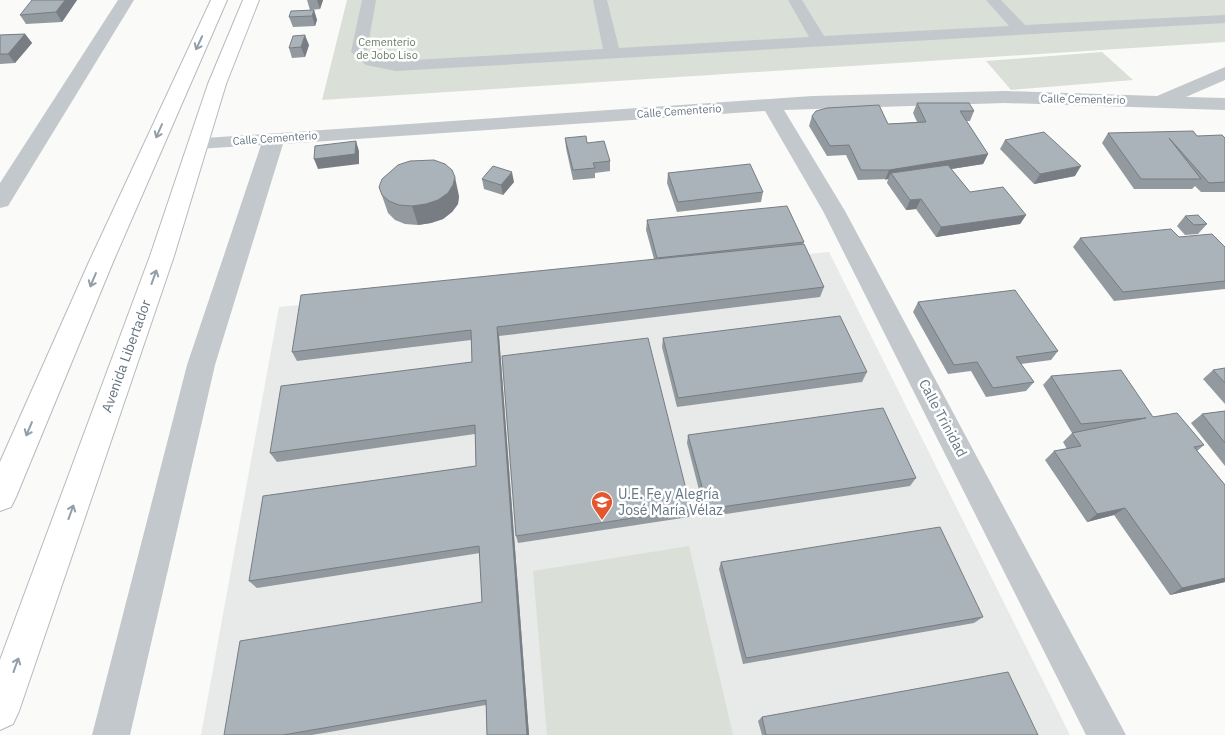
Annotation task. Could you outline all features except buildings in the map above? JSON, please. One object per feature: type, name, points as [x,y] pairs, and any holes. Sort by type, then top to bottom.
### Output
[{"type":"main road","points":[[0,496],[100,262],[219,0]]},
{"type":"main road","name":"Avenida Libertador","points":[[0,711],[162,256],[217,84],[251,0]]},
{"type":"street","points":[[0,201],[126,0]]},
{"type":"street","name":"Calle Cementerio","points":[[1160,101],[1225,72]]},
{"type":"street","name":"Calle Cementerio","points":[[198,143],[771,105],[942,98],[1160,101],[1225,104]]},
{"type":"street","name":"Calle Trinidad","points":[[771,105],[838,220],[1107,735]]},
{"type":"street","points":[[111,735],[201,364],[274,138]]},
{"type":"lane","points":[[369,0],[359,52],[368,60],[396,66],[1225,19]]},
{"type":"lane","points":[[600,0],[612,53]]},
{"type":"lane","points":[[795,0],[819,41]]},
{"type":"lane","points":[[992,0],[1020,30]]},
{"type":"shaded area","name":"U.E. Fe y Alegría José María Vélaz","points":[[829,252],[1070,735],[201,735],[279,307]]},
{"type":"green space","name":"Cementerio de Jobo Liso","points":[[347,0],[1225,0],[1225,42],[322,100]]},
{"type":"green space","points":[[1102,52],[1133,80],[1011,90],[986,61]]},
{"type":"green space","points":[[689,546],[733,735],[547,735],[533,571]]},
{"type":"place","name":"U.E. Fe y Alegría José María Vélaz","points":[[602,521]]}]
